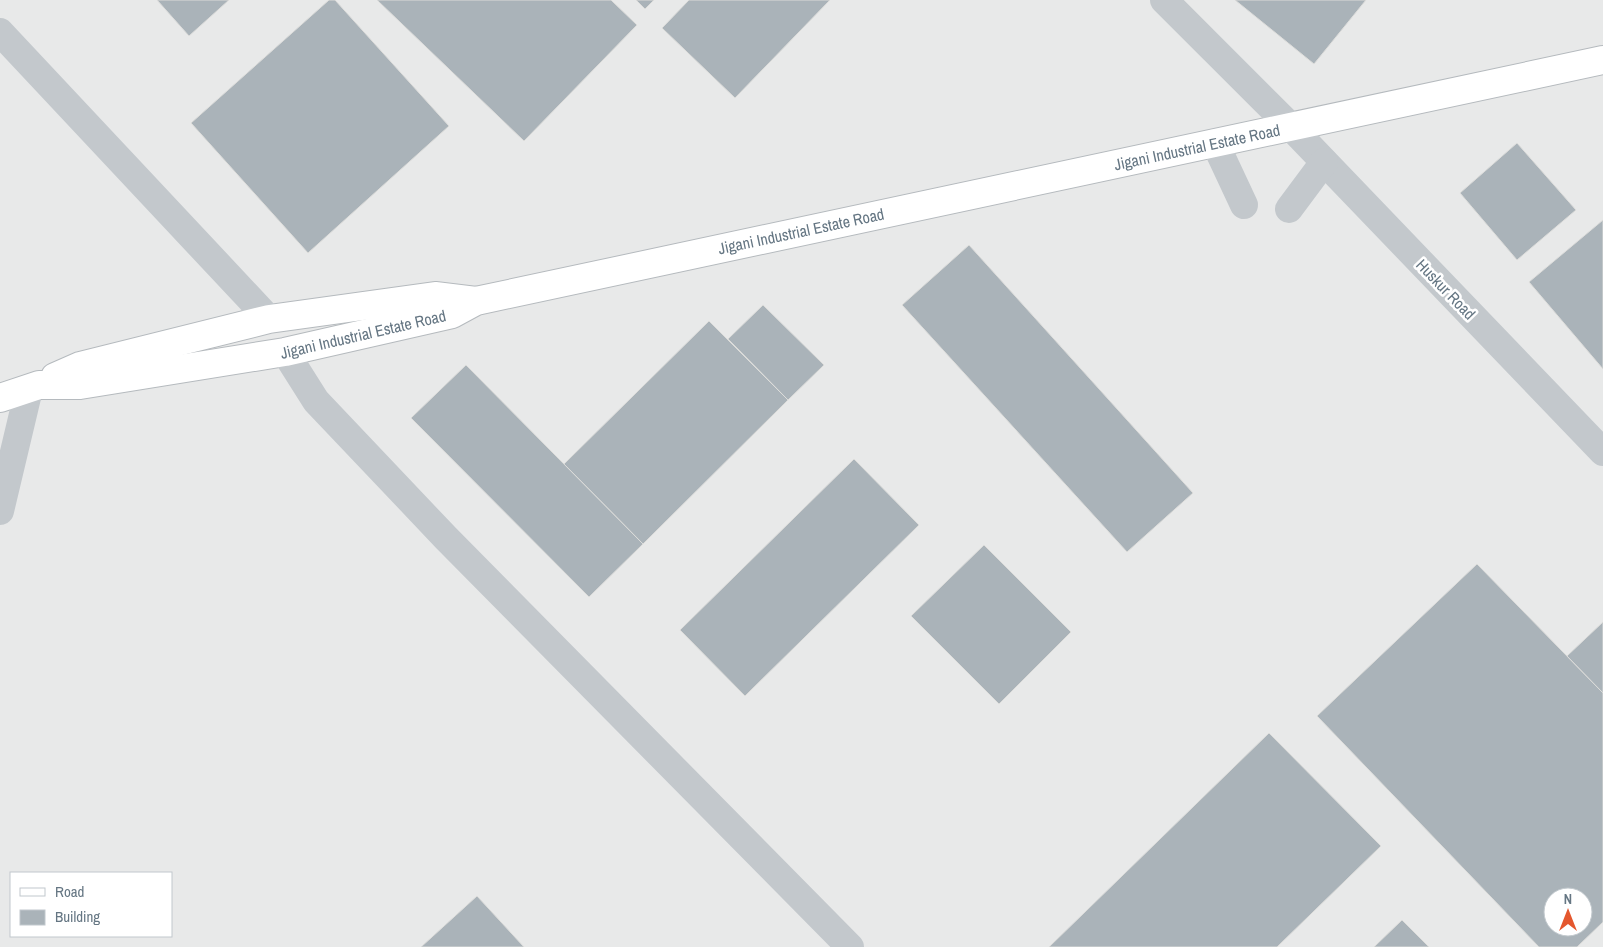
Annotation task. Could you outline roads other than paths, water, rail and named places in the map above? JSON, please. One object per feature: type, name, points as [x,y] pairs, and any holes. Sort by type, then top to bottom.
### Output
[{"type":"main road","name":"Jigani Industrial Estate Road","points":[[0,398],[34,387],[80,385],[285,352],[452,314],[476,301],[1603,60]]},
{"type":"main road","points":[[34,387],[80,366],[269,319],[435,296],[476,301]]},
{"type":"street","name":"Huskur Road","points":[[1164,0],[1290,126],[1603,452]]},
{"type":"street","points":[[0,32],[269,319]]},
{"type":"street","points":[[1215,143],[1244,204]]},
{"type":"street","points":[[1289,209],[1324,162]]},
{"type":"street","points":[[285,352],[316,401],[446,538],[850,947]]},
{"type":"street","points":[[0,511],[34,387]]}]
